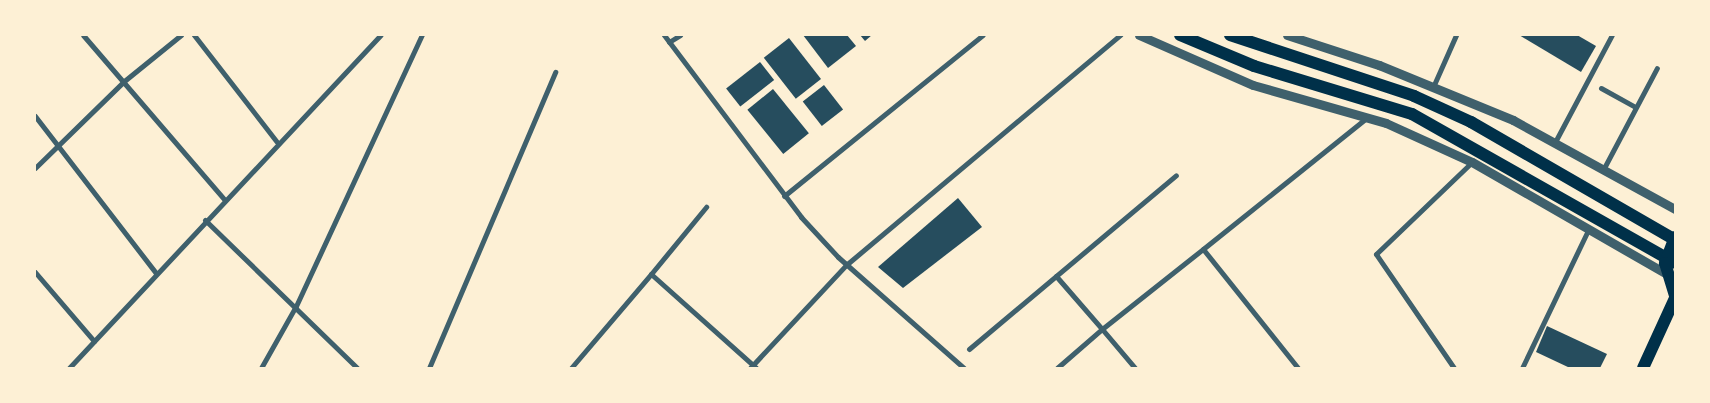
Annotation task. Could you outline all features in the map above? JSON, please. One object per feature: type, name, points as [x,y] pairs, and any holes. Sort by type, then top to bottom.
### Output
[{"type":"main road","points":[[1180,35],[1254,66],[1412,114],[1675,263]]},
{"type":"main road","points":[[1230,35],[1414,96],[1471,122],[1675,239],[1666,254],[1666,273],[1675,296],[1643,368]]},
{"type":"street","points":[[83,35],[224,199]]},
{"type":"street","points":[[35,168],[60,148],[123,82],[180,35]]},
{"type":"street","points":[[194,35],[276,142]]},
{"type":"street","points":[[69,368],[276,142],[381,35]]},
{"type":"street","points":[[261,368],[296,306],[422,35]]},
{"type":"street","points":[[664,35],[784,196],[846,265],[964,368]]},
{"type":"street","points":[[669,42],[680,35]]},
{"type":"street","points":[[784,196],[983,35]]},
{"type":"street","points":[[651,274],[753,367],[846,265],[1120,35]]},
{"type":"street","points":[[1139,35],[1253,85],[1368,118],[1472,162],[1666,273]]},
{"type":"street","points":[[1287,35],[1433,88],[1555,142],[1675,209]]},
{"type":"street","points":[[1433,88],[1456,35]]},
{"type":"street","points":[[1555,142],[1612,35]]},
{"type":"street","points":[[1604,168],[1657,68]]},
{"type":"street","points":[[429,368],[555,72]]},
{"type":"street","points":[[1601,88],[1635,107]]},
{"type":"street","points":[[35,116],[156,273]]},
{"type":"street","points":[[1057,368],[1102,329],[1368,118]]},
{"type":"street","points":[[1454,368],[1376,254],[1472,162]]},
{"type":"street","points":[[969,349],[1176,175]]},
{"type":"street","points":[[571,368],[706,207]]},
{"type":"street","points":[[205,220],[296,306],[357,368]]},
{"type":"street","points":[[1522,368],[1589,228]]},
{"type":"street","points":[[1202,249],[1298,368]]},
{"type":"street","points":[[35,272],[94,341]]},
{"type":"street","points":[[1056,276],[1135,368]]},
{"type":"building","points":[[803,35],[847,35],[856,46],[828,68]]},
{"type":"building","points":[[860,35],[872,35],[865,41]]},
{"type":"building","points":[[1519,35],[1577,35],[1596,46],[1581,72]]},
{"type":"building","points":[[789,38],[821,79],[796,99],[764,58]]},
{"type":"building","points":[[760,62],[774,80],[740,107],[726,88]]},
{"type":"building","points":[[824,85],[843,109],[822,126],[803,102]]},
{"type":"building","points":[[773,89],[809,133],[783,154],[747,110]]},
{"type":"building","points":[[958,198],[982,227],[903,288],[878,267]]},
{"type":"building","points":[[1547,326],[1607,354],[1600,368],[1570,368],[1536,352]]}]
